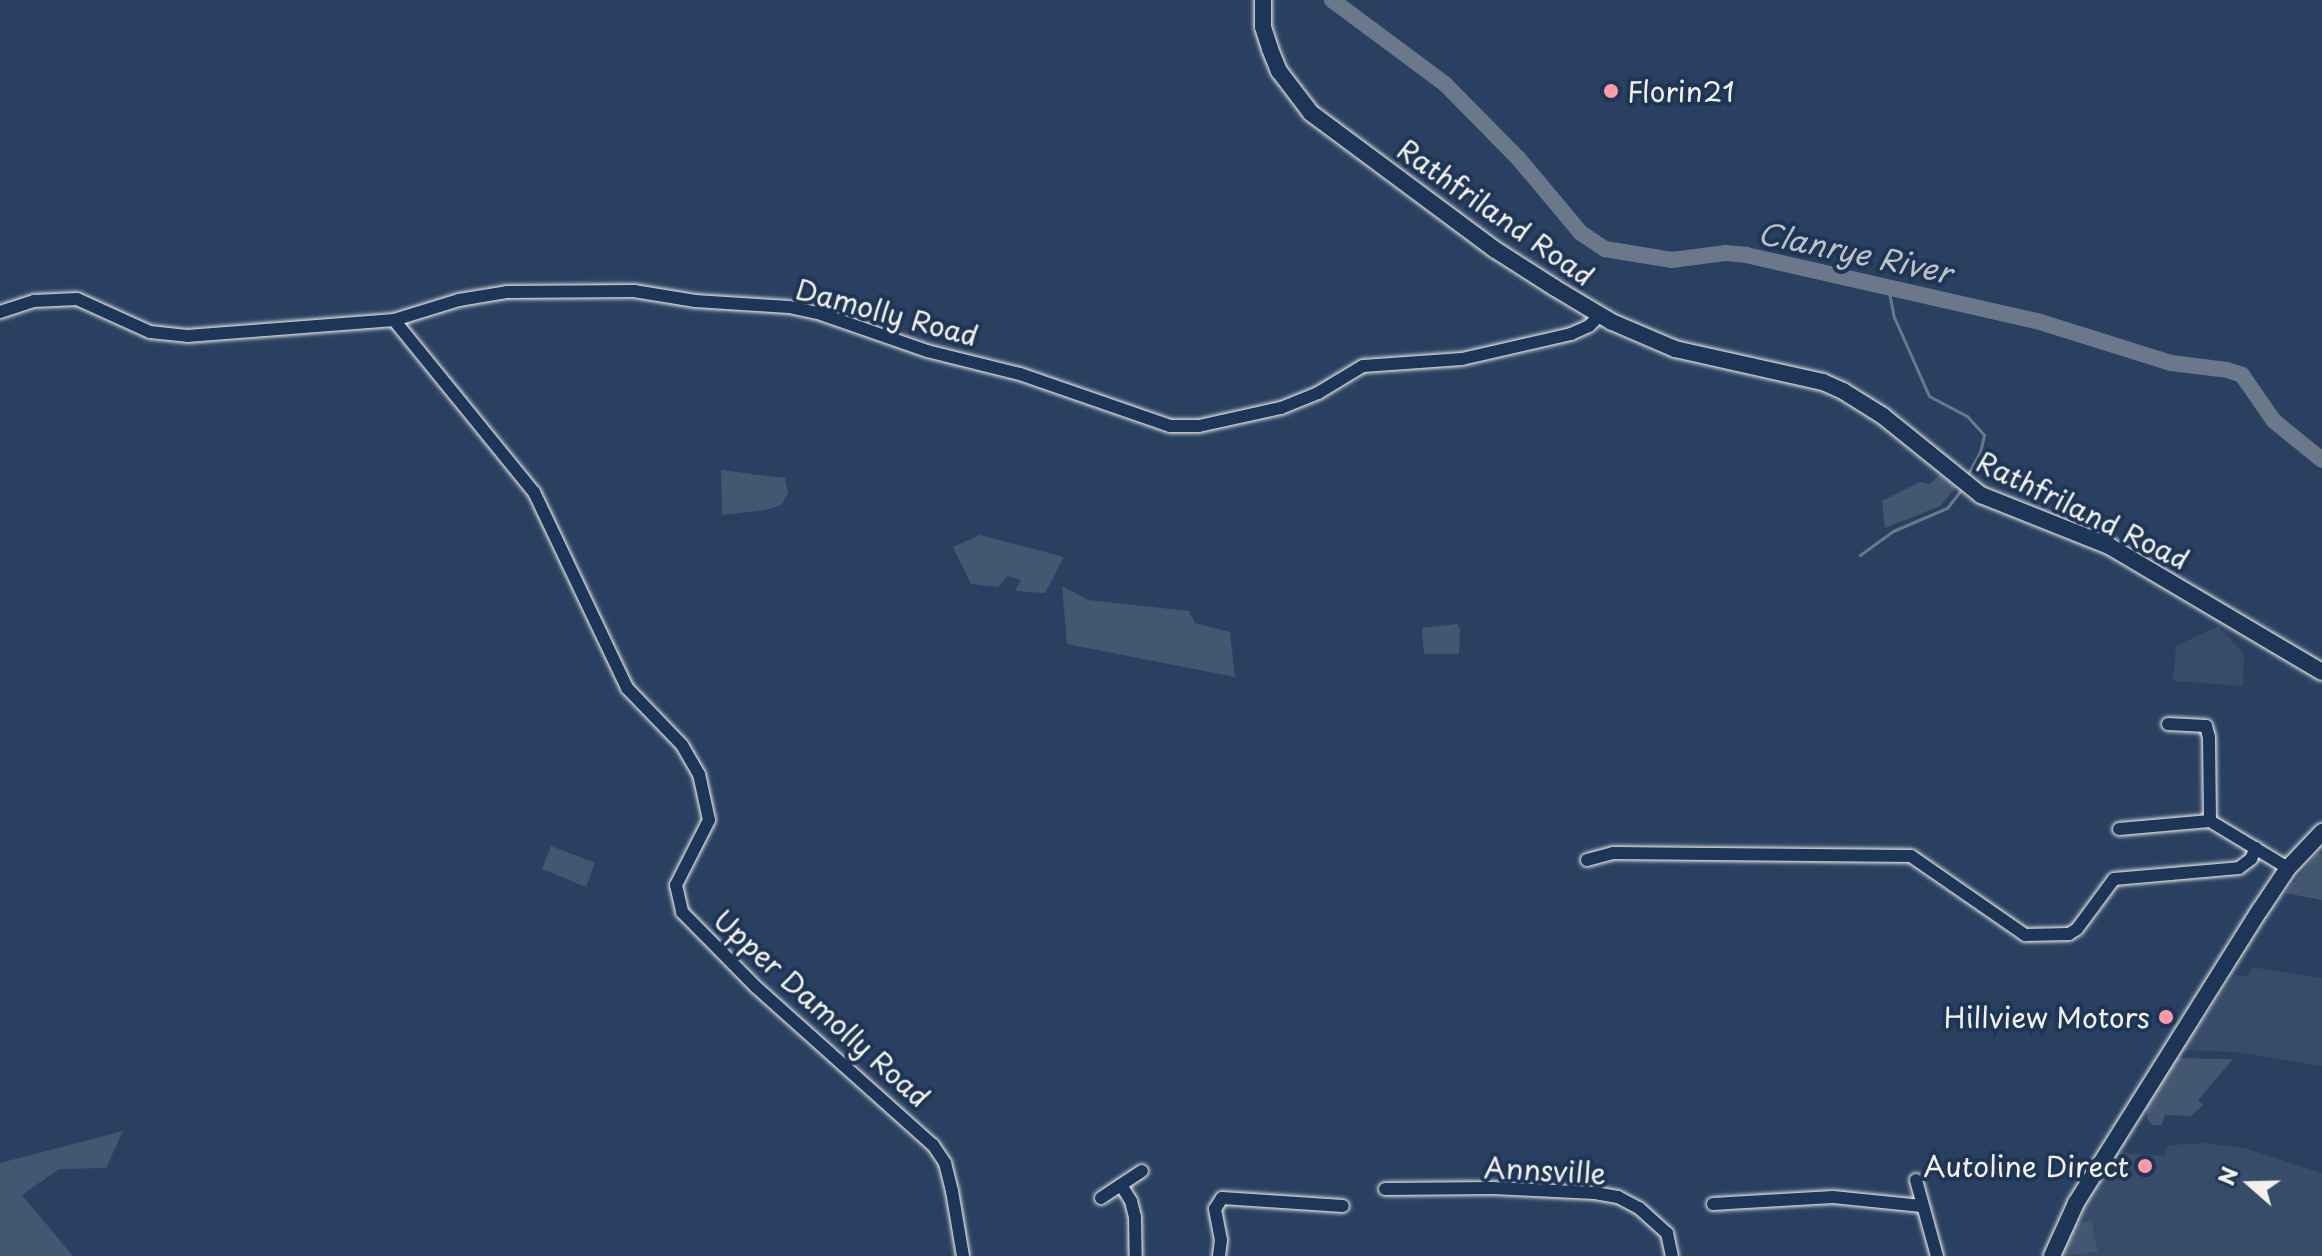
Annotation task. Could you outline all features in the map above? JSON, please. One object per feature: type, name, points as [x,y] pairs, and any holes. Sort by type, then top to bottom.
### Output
[{"type":"main road","name":"Rathfriland Road","points":[[1263,0],[1263,27],[1274,60],[1311,113],[1494,249],[1600,315],[1675,349],[1823,382],[1843,391],[1883,416],[1981,495],[2109,546],[2322,672]]},
{"type":"main road","points":[[2052,1256],[2076,1203],[2288,868],[2322,832]]},
{"type":"street","name":"Damolly Road","points":[[0,312],[34,301],[77,299],[150,332],[187,336],[394,320],[459,300],[507,292],[634,291],[695,301],[789,307],[821,314],[927,351],[991,365],[1148,420],[1185,426],[1229,421],[1281,408],[1318,393],[1363,366],[1462,359],[1571,334],[1589,326],[1600,315]]},
{"type":"street","name":"Upper Damolly Road","points":[[394,320],[534,492],[627,688],[682,745],[699,774],[709,820],[676,885],[682,912],[767,997],[933,1145],[945,1163],[963,1256]]},
{"type":"street","points":[[2168,724],[2206,726],[2209,737],[2210,821]]},
{"type":"street","points":[[2119,829],[2210,821],[2288,868]]},
{"type":"street","points":[[1587,860],[1613,853],[1911,856],[2025,935],[2069,934],[2077,929],[2114,879],[2239,868],[2251,859],[2256,848]]},
{"type":"street","points":[[1101,1198],[1142,1171]]},
{"type":"street","points":[[1916,1180],[1937,1256]]},
{"type":"street","points":[[1121,1185],[1131,1201],[1135,1217],[1136,1256]]},
{"type":"street","name":"Annsville","points":[[1394,1204],[1389,1189],[1493,1188],[1618,1197],[1639,1208],[1667,1233],[1672,1256]]},
{"type":"street","points":[[1713,1204],[1833,1197],[1922,1206]]},
{"type":"street","points":[[1219,1256],[1221,1240],[1215,1209],[1222,1198],[1343,1206]]},
{"type":"shaded area","points":[[721,470],[785,478],[788,493],[781,505],[766,510],[722,515]]},
{"type":"shaded area","points":[[1940,474],[1956,487],[1940,506],[1885,528],[1882,501],[1920,482],[1930,484]]},
{"type":"shaded area","points":[[980,535],[1064,557],[1045,593],[1015,591],[1021,580],[1008,576],[998,587],[971,584],[953,547]]},
{"type":"shaded area","points":[[1062,586],[1088,600],[1189,611],[1195,623],[1230,632],[1235,677],[1067,644]]},
{"type":"shaded area","points":[[1457,624],[1460,629],[1459,654],[1424,654],[1422,628]]},
{"type":"shaded area","points":[[2218,626],[2244,654],[2243,686],[2173,681],[2176,646]]},
{"type":"shaded area","points":[[551,846],[595,863],[586,887],[542,869]]},
{"type":"shaded area","points":[[2318,853],[2322,854],[2322,900],[2285,893]]},
{"type":"shaded area","points":[[2251,967],[2322,978],[2322,1066],[2236,1052],[2180,1050],[2235,975],[2248,976]]},
{"type":"shaded area","points":[[2176,1058],[2233,1059],[2198,1100],[2203,1105],[2191,1116],[2165,1115],[2161,1126],[2152,1125],[2147,1119],[2147,1107]]},
{"type":"shaded area","points":[[123,1131],[106,1168],[59,1169],[22,1195],[73,1256],[0,1256],[0,1163]]},
{"type":"shaded area","points":[[2205,1143],[2244,1148],[2322,1173],[2322,1256],[2062,1256],[2103,1151],[2164,1156],[2169,1145]]},
{"type":"shaded area","points":[[2091,1221],[2098,1252],[2058,1256],[2071,1225]]},
{"type":"waterway","name":"Clanrye River","points":[[1332,0],[1445,84],[1518,158],[1581,233],[1605,249],[1672,260],[1725,253],[1746,255],[2037,321],[2171,363],[2227,370],[2242,375],[2274,421],[2322,460]]},
{"type":"waterway","points":[[1888,287],[1894,317],[1929,396],[1967,416],[1984,435],[1980,452],[1967,475]]},
{"type":"waterway","points":[[1860,555],[1893,531],[1947,508],[1961,490]]},
{"type":"place","name":"Florin21","points":[[1611,91]]},
{"type":"place","name":"Hillview Motors","points":[[2166,1017]]},
{"type":"place","name":"Autoline Direct","points":[[2145,1166]]}]
